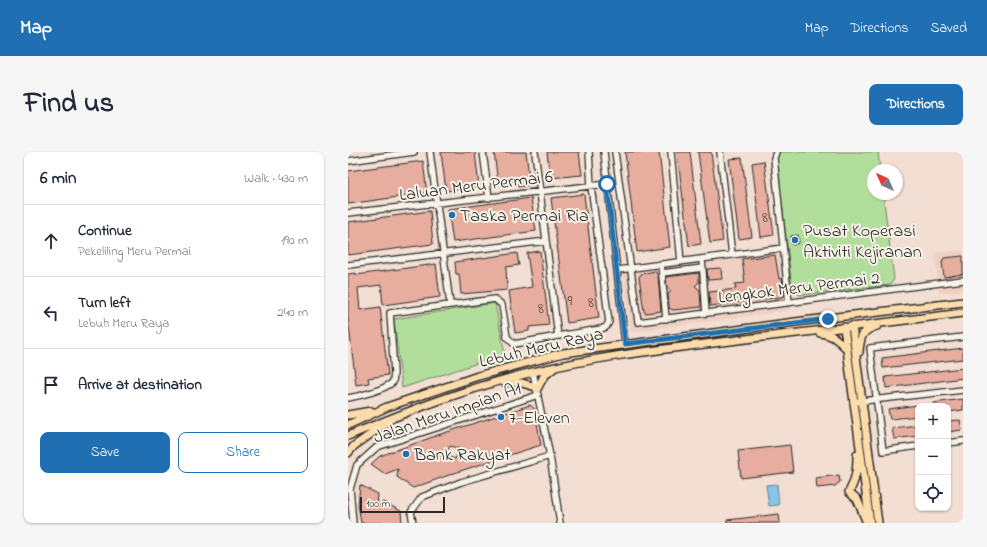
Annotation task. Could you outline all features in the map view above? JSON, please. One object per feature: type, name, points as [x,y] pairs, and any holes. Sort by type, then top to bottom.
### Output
[{"type":"main road","name":"Lebuh Meru Raya","points":[[348,425],[387,407],[478,376],[563,353],[803,321],[963,302]]},
{"type":"main road","points":[[803,321],[834,320],[848,325],[876,313]]},
{"type":"main road","name":"Lebuh Meru Raya","points":[[348,436],[400,414],[494,382],[599,358],[677,347],[811,332],[848,325],[963,313]]},
{"type":"main road","points":[[858,364],[861,337],[864,332],[869,328],[897,321]]},
{"type":"main road","points":[[848,325],[846,348],[870,523]]},
{"type":"main road","points":[[848,325],[858,364],[867,447],[878,523]]},
{"type":"main road","points":[[811,332],[828,334],[837,338],[846,348]]},
{"type":"main road","points":[[494,382],[522,383],[537,390],[544,376],[555,367]]},
{"type":"main road","points":[[348,416],[387,407]]},
{"type":"main road","points":[[348,453],[354,446],[400,414]]},
{"type":"main road","points":[[858,434],[856,475],[849,492],[857,499],[867,523]]},
{"type":"main road","points":[[865,490],[867,484],[865,462],[867,447]]},
{"type":"main road","points":[[865,490],[868,493],[872,511],[878,523]]},
{"type":"street","points":[[348,161],[414,152]]},
{"type":"street","points":[[430,152],[450,304]]},
{"type":"street","points":[[483,152],[489,198]]},
{"type":"street","points":[[535,152],[558,336]]},
{"type":"street","points":[[348,398],[390,385],[393,382],[394,373],[390,313],[495,299],[498,300],[503,306],[507,337],[514,344],[601,330],[606,327],[609,322],[588,152]]},
{"type":"street","points":[[604,152],[625,344]]},
{"type":"street","points":[[615,152],[630,268]]},
{"type":"street","points":[[670,152],[681,262]]},
{"type":"street","points":[[720,152],[732,255]]},
{"type":"street","points":[[776,152],[774,158],[789,302]]},
{"type":"street","name":"Laluan Meru Permai 6","points":[[348,214],[607,184]]},
{"type":"street","points":[[348,266],[546,241]]},
{"type":"street","points":[[618,270],[783,248]]},
{"type":"street","points":[[702,259],[706,313]]},
{"type":"street","points":[[661,264],[666,318]]},
{"type":"street","name":"Lengkok Meru Permai 2","points":[[630,268],[638,322],[963,280]]},
{"type":"street","points":[[662,273],[703,268]]},
{"type":"street","points":[[915,446],[883,450],[870,348],[963,337]]},
{"type":"street","points":[[533,372],[550,456],[560,523]]},
{"type":"street","name":"Jalan Meru Impian A1","points":[[353,523],[350,489],[357,465],[377,447],[537,390]]},
{"type":"street","points":[[853,402],[963,390]]},
{"type":"street","points":[[951,443],[963,441]]},
{"type":"street","points":[[413,523],[412,512],[422,497],[461,482],[550,456]]},
{"type":"shaded area","points":[[782,248],[791,310],[631,332],[623,270]]},
{"type":"shaded area","points":[[963,250],[963,290],[939,293],[935,253]]},
{"type":"green space","points":[[778,152],[878,152],[879,164],[867,164],[867,200],[884,200],[894,279],[890,285],[800,295],[795,293],[792,288],[777,161]]},
{"type":"green space","points":[[495,303],[505,354],[402,388],[394,319]]},
{"type":"water","points":[[777,484],[779,505],[769,506],[766,485]]},
{"type":"building","points":[[441,152],[475,152],[479,187],[446,191]]},
{"type":"building","points":[[494,152],[526,152],[530,185],[518,187],[517,182],[498,184]]},
{"type":"building","points":[[547,152],[579,152],[582,175],[550,178]]},
{"type":"building","points":[[625,152],[659,152],[670,247],[637,252]]},
{"type":"building","points":[[677,152],[690,152],[701,244],[689,246]]},
{"type":"building","points":[[698,152],[711,152],[723,241],[710,243]]},
{"type":"building","points":[[742,158],[752,237],[739,239],[729,159]]},
{"type":"building","points":[[423,161],[427,193],[348,204],[348,171]]},
{"type":"building","points":[[764,161],[774,235],[761,237],[752,163]]},
{"type":"building","points":[[584,194],[599,318],[567,323],[551,198]]},
{"type":"building","points":[[531,198],[536,231],[453,242],[448,209]]},
{"type":"building","points":[[430,211],[433,244],[348,255],[348,222]]},
{"type":"building","name":"Pusat Koperasi Aktiviti Kejiranan","points":[[798,235],[799,243],[792,245],[791,236]]},
{"type":"building","points":[[540,251],[549,325],[529,327],[529,331],[515,333],[509,291],[532,287],[527,253]]},
{"type":"building","points":[[517,253],[519,265],[506,267],[507,290],[461,294],[459,274],[456,274],[455,262]]},
{"type":"building","points":[[775,255],[779,279],[782,278],[784,294],[782,297],[710,306],[709,292],[736,289],[735,284],[745,283],[742,259]]},
{"type":"building","points":[[963,256],[963,274],[944,277],[942,262],[944,258]]},
{"type":"building","points":[[436,264],[440,297],[383,305],[381,285],[358,288],[360,310],[380,307],[388,375],[368,378],[369,383],[356,385],[348,318],[348,274],[356,273],[356,275]]},
{"type":"building","points":[[721,268],[722,279],[708,280],[707,269]]},
{"type":"building","points":[[655,271],[658,276],[661,311],[645,313],[639,277],[641,274]]},
{"type":"building","points":[[699,273],[699,282],[695,286],[700,290],[701,307],[673,310],[669,308],[668,294],[671,291],[667,288],[666,277]]},
{"type":"building","points":[[963,348],[963,359],[883,368],[882,358]]},
{"type":"building","points":[[963,368],[963,378],[886,388],[885,377]]},
{"type":"building","points":[[963,399],[963,410],[951,412],[951,403],[933,403]]},
{"type":"building","points":[[530,405],[535,409],[541,445],[413,488],[397,477],[398,469],[385,474],[371,464],[380,456],[438,435]],"holes":[[[450,446],[460,449],[455,459],[445,455]]]},
{"type":"building","points":[[915,405],[915,416],[890,419],[888,409]]},
{"type":"building","points":[[960,420],[962,430],[951,432],[951,421]]},
{"type":"building","points":[[915,425],[915,436],[894,439],[892,428]]},
{"type":"building","points":[[790,445],[793,472],[741,478],[738,451]]},
{"type":"building","points":[[839,475],[840,482],[835,486],[817,488],[816,478]]},
{"type":"building","points":[[360,485],[378,494],[377,507],[383,502],[401,511],[402,523],[361,523],[358,505]]},
{"type":"building","points":[[779,514],[780,523],[727,523],[727,520]]},
{"type":"place","name":"Taska Permai Ria","points":[[452,215]]},
{"type":"place","name":"Pusat Koperasi Aktiviti Kejiranan","points":[[795,240]]},
{"type":"place","name":"7-Eleven","points":[[501,417]]},
{"type":"place","name":"Bank Rakyat","points":[[406,454]]},
{"type":"route","points":[[607,184],[618,270],[625,344],[828,319]]}]
